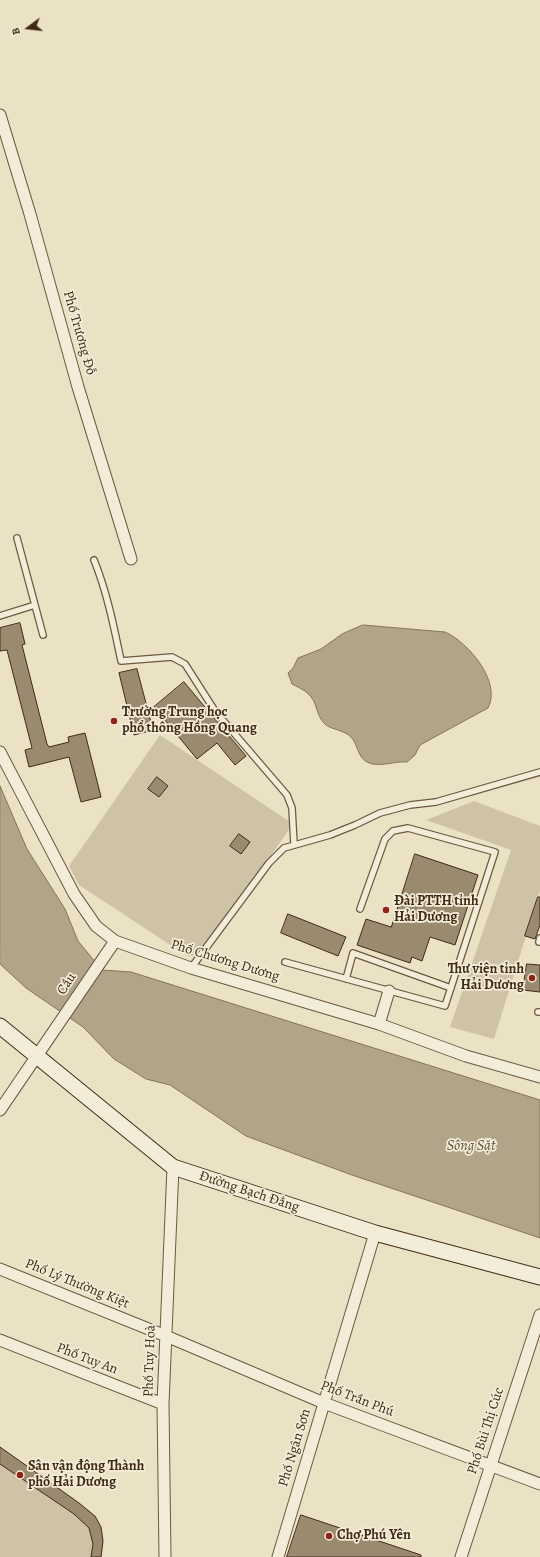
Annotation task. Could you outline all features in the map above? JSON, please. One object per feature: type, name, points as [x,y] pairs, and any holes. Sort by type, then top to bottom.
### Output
[{"type":"main road","name":"Đường Bạch Đằng","points":[[0,1026],[173,1167],[374,1234],[540,1277]]},
{"type":"street","name":"Phố Trương Đỗ","points":[[0,115],[30,214],[78,387],[131,559]]},
{"type":"street","name":"Phố Chương Dương","points":[[0,752],[74,894],[96,926],[115,941],[191,968],[379,1024],[466,1056],[540,1077]]},
{"type":"street","name":"Cầu","points":[[0,1110],[115,941]]},
{"type":"street","points":[[379,1024],[389,991]]},
{"type":"street","name":"Phố Tuy Hoà","points":[[165,1557],[163,1404],[173,1167]]},
{"type":"street","name":"Phố Ngân Sơn","points":[[278,1557],[374,1234]]},
{"type":"street","name":"Phố Lý Thường Kiệt","points":[[0,1269],[166,1336]]},
{"type":"street","name":"Phố Bùi Thị Cúc","points":[[461,1557],[540,1315]]},
{"type":"street","name":"Phố Trần Phú","points":[[166,1336],[324,1403],[540,1484]]},
{"type":"street","name":"Phố Tuy An","points":[[0,1340],[163,1404]]},
{"type":"lane","points":[[17,538],[43,634]]},
{"type":"lane","points":[[94,560],[114,625],[121,661],[172,657],[185,664],[215,711],[286,795],[292,808],[294,844]]},
{"type":"lane","points":[[0,616],[35,605]]},
{"type":"lane","points":[[191,968],[269,863],[284,848],[330,835],[380,813],[410,805],[436,802],[540,772]]},
{"type":"lane","points":[[285,962],[445,1006],[495,852],[408,828],[393,831],[385,839],[360,909]]},
{"type":"lane","points":[[346,979],[353,953],[451,988]]},
{"type":"shaded area","points":[[160,735],[293,824],[201,955],[187,956],[79,885],[69,866]]},
{"type":"shaded area","points":[[474,801],[540,826],[540,891],[494,1039],[450,1027],[511,850],[426,820]]},
{"type":"shaded area","name":"Sân vận động Thành phố Hải Dương","points":[[0,1447],[39,1473],[85,1508],[101,1527],[103,1534],[103,1545],[101,1557],[0,1557]]},
{"type":"water","points":[[363,625],[445,632],[454,637],[472,654],[487,675],[491,698],[488,708],[420,745],[415,755],[407,762],[373,764],[364,760],[351,737],[329,727],[324,723],[320,718],[315,704],[309,694],[292,684],[288,673],[293,668],[298,658],[321,649],[342,634]]},
{"type":"water","name":"Sông Sặt","points":[[0,786],[27,849],[65,909],[78,941],[102,970],[131,972],[540,1100],[540,1238],[352,1175],[246,1136],[170,1085],[146,1079],[114,1059],[83,1027],[26,988],[0,964]]},
{"type":"building","points":[[20,623],[25,644],[22,645],[47,744],[49,747],[69,742],[68,737],[85,733],[101,797],[81,802],[69,757],[29,767],[25,750],[32,748],[7,650],[0,651],[0,628]]},
{"type":"building","points":[[137,669],[153,730],[134,735],[119,673]]},
{"type":"building","points":[[184,682],[246,756],[235,765],[217,743],[197,759],[154,707]]},
{"type":"building","points":[[157,777],[168,786],[159,797],[148,789]]},
{"type":"building","points":[[239,834],[250,842],[241,854],[230,846]]},
{"type":"building","points":[[415,854],[478,875],[455,945],[430,937],[422,961],[412,957],[410,963],[357,945],[366,919],[391,927]]},
{"type":"building","points":[[538,897],[540,897],[540,925],[535,939],[525,936]]},
{"type":"building","points":[[288,914],[346,937],[338,956],[281,933]]},
{"type":"building","name":"Thư viện tỉnh Hải Dương","points":[[527,964],[540,965],[540,992],[523,990]]},
{"type":"building","points":[[0,1447],[95,1516],[101,1527],[103,1541],[101,1557],[91,1557],[93,1544],[89,1528],[74,1514],[0,1464]]},
{"type":"building","name":"Chợ Phú Yên","points":[[301,1515],[421,1555],[421,1557],[287,1557]]},
{"type":"place","name":"Trường Trung học phổ thông Hồng Quang","points":[[114,721]]},
{"type":"place","name":"Đài PTTH tỉnh Hải Dương","points":[[386,910]]},
{"type":"place","name":"Thư viện tỉnh Hải Dương","points":[[532,978]]},
{"type":"place","name":"Sân vận động Thành phố Hải Dương","points":[[20,1475]]},
{"type":"place","name":"Chợ Phú Yên","points":[[329,1536]]}]
